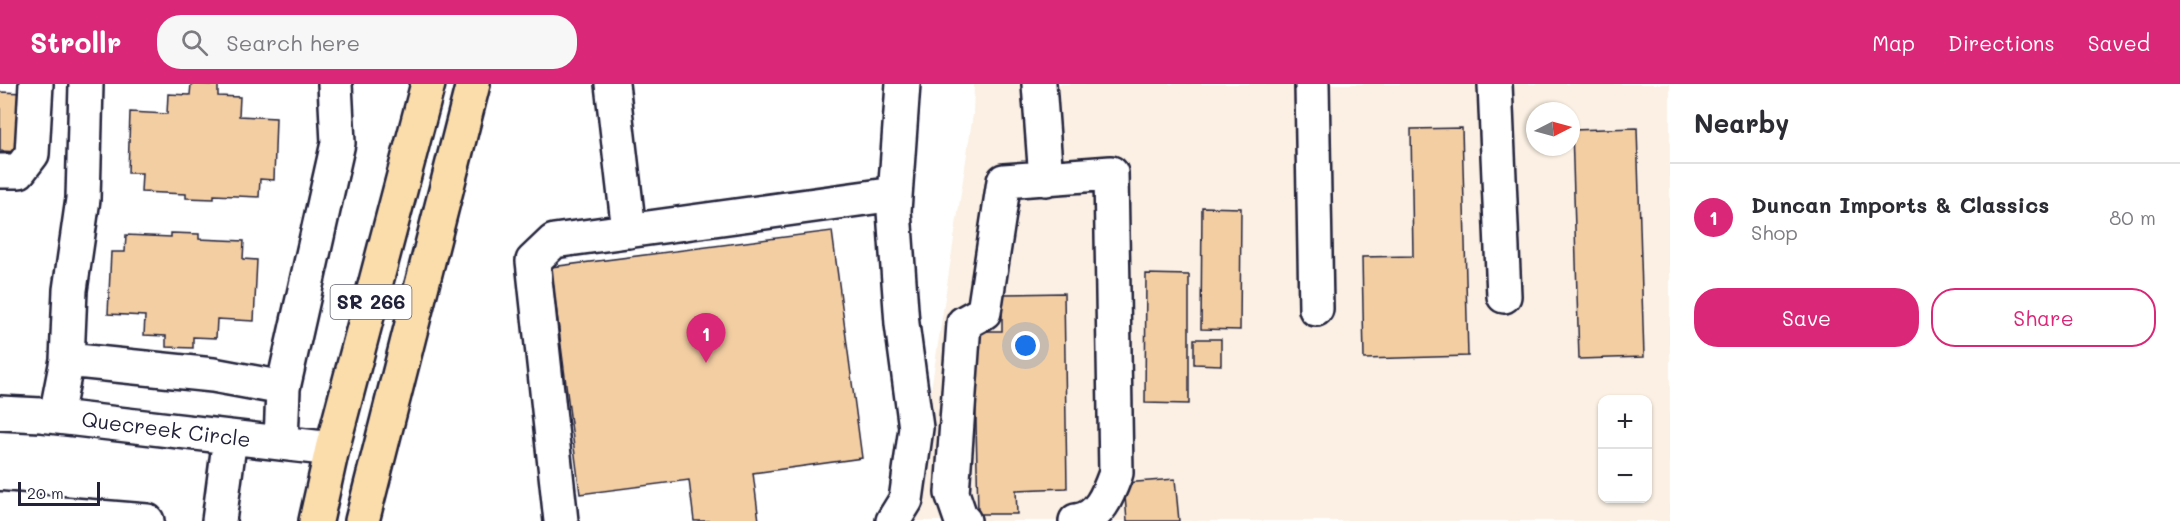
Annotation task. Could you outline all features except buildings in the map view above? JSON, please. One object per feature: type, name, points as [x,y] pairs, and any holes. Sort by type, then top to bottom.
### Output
[{"type":"main road","name":"SR 266","points":[[316,521],[332,449],[428,84]]},
{"type":"main road","name":"SR 266","points":[[362,521],[473,84]]},
{"type":"lane","points":[[0,171],[19,171],[32,154],[36,84]]},
{"type":"lane","points":[[56,417],[67,360],[70,290],[83,199],[86,84]]},
{"type":"lane","points":[[281,443],[283,388],[338,144],[335,84]]},
{"type":"lane","points":[[612,84],[628,231]]},
{"type":"lane","points":[[893,521],[906,500],[915,428],[902,324],[894,211],[903,84]]},
{"type":"lane","points":[[1039,84],[1046,179]]},
{"type":"lane","points":[[1312,84],[1316,309]]},
{"type":"lane","points":[[1495,84],[1504,296]]},
{"type":"lane","points":[[964,521],[961,519],[952,493],[964,323],[984,312],[1004,181],[1111,173],[1116,473],[1105,503],[1083,520],[1076,521]]},
{"type":"lane","points":[[561,521],[533,261],[554,241],[895,194]]},
{"type":"lane","points":[[67,360],[213,375],[283,388]]},
{"type":"lane","name":"Quecreek Circle","points":[[0,413],[56,417],[332,449]]},
{"type":"lane","points":[[219,521],[230,437]]},
{"type":"lane","points":[[0,509],[147,521]]},
{"type":"shaded area","points":[[974,84],[1670,84],[1670,521],[911,521],[973,114]]},
{"type":"place","name":"Duncan Imports & Classics","points":[[706,363]]}]
